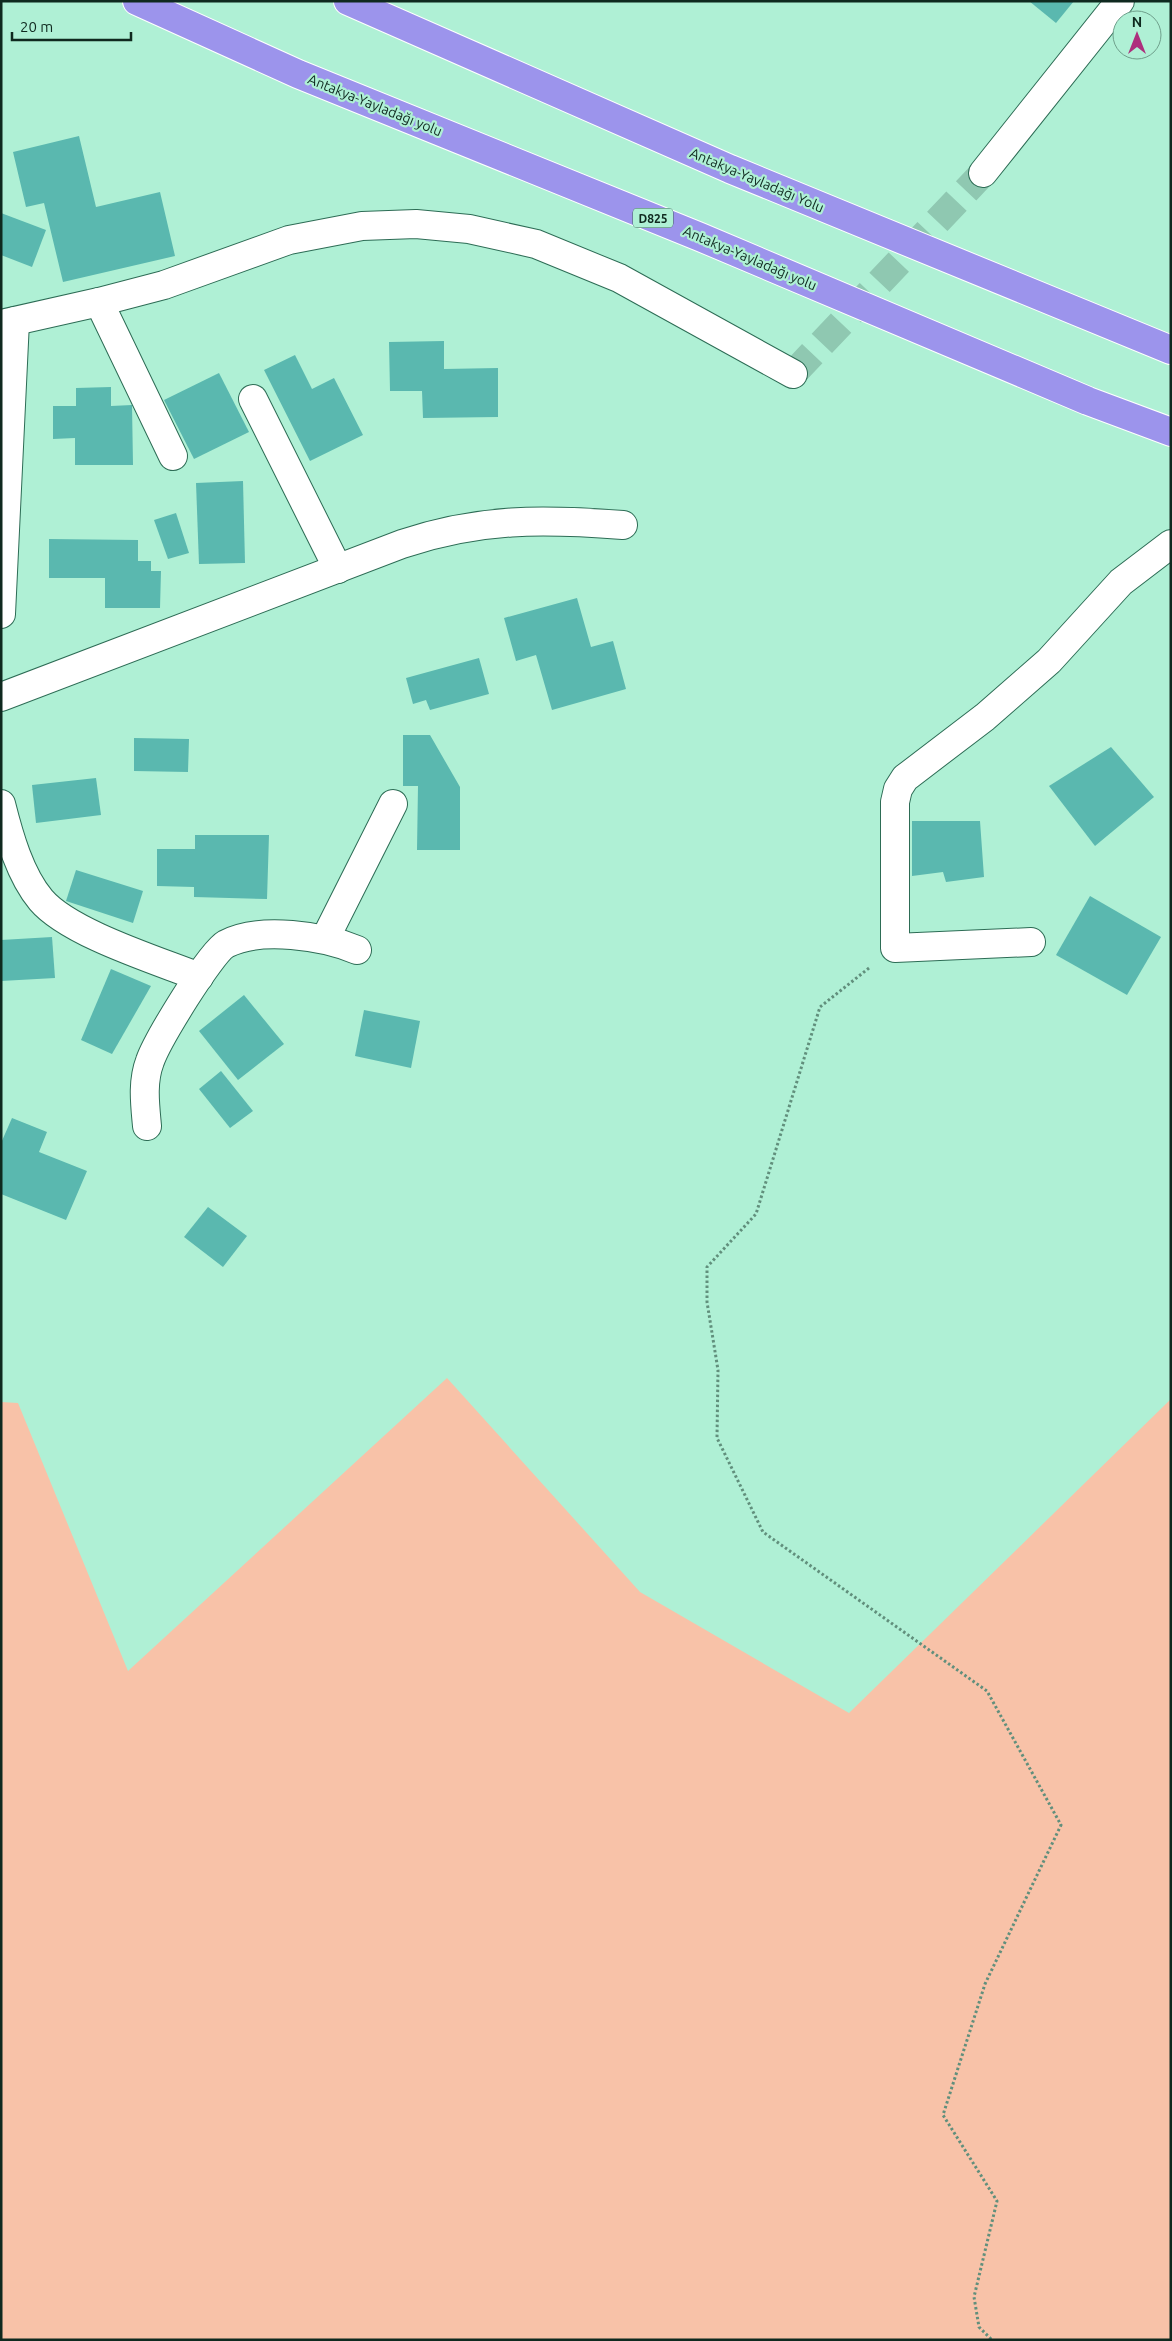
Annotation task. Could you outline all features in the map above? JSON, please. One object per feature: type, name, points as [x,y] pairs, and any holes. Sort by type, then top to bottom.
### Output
[{"type":"highway","name":"Antakya-Yayladağı yolu","points":[[137,1],[298,74],[700,237],[1088,401],[1171,432]]},
{"type":"highway","name":"Antakya-Yayladağı Yolu","points":[[348,1],[730,170],[1171,350]]},
{"type":"street","points":[[983,174],[1120,1]]},
{"type":"street","points":[[1,614],[8,322],[99,302],[164,285],[289,240],[362,226],[416,224],[469,229],[536,244],[619,278],[793,374]]},
{"type":"street","points":[[99,302],[173,456]]},
{"type":"street","points":[[254,399],[338,568]]},
{"type":"street","points":[[1,697],[410,541],[465,527],[530,520],[623,525]]},
{"type":"street","points":[[1031,942],[895,948],[895,802],[898,789],[904,778],[985,718],[1049,661],[1121,582],[1171,544]]},
{"type":"street","points":[[1,804],[33,890],[53,911],[66,921],[198,977]]},
{"type":"street","points":[[325,939],[393,804]]},
{"type":"street","points":[[147,1126],[145,1091],[150,1062],[198,977],[218,950],[235,940],[256,936],[282,935],[325,939],[357,950]]},
{"type":"path","points":[[895,948],[820,1007],[756,1214],[707,1267],[707,1302],[718,1370],[717,1438],[763,1532],[988,1691],[1061,1825],[985,1984],[943,2115],[997,2201],[974,2297],[979,2327],[992,2340]]},
{"type":"shaded area","points":[[447,1378],[640,1592],[849,1713],[1171,1399],[1171,2340],[1,2340],[1,1402],[18,1403],[128,1671]]},
{"type":"building","points":[[1029,1],[1074,1],[1056,23]]},
{"type":"building","points":[[79,136],[96,207],[160,192],[175,256],[63,282],[44,203],[26,207],[13,152]]},
{"type":"building","points":[[1,213],[46,230],[32,267],[1,255]]},
{"type":"building","points":[[444,341],[444,369],[498,368],[498,417],[423,418],[422,391],[390,391],[389,342]]},
{"type":"building","points":[[295,355],[312,389],[334,378],[363,435],[310,461],[264,370]]},
{"type":"building","points":[[219,373],[249,432],[194,459],[164,400]]},
{"type":"building","points":[[111,387],[111,406],[132,405],[133,465],[75,465],[75,438],[53,439],[53,406],[76,406],[76,388]]},
{"type":"building","points":[[243,481],[245,563],[199,564],[196,483]]},
{"type":"building","points":[[176,513],[189,553],[168,559],[154,520]]},
{"type":"building","points":[[49,539],[138,540],[138,561],[151,561],[151,571],[161,571],[160,608],[105,608],[105,578],[49,578]]},
{"type":"building","points":[[577,598],[591,647],[613,641],[626,689],[552,710],[536,655],[516,661],[504,618]]},
{"type":"building","points":[[479,658],[489,694],[430,710],[426,700],[413,704],[406,678]]},
{"type":"building","points":[[403,735],[430,735],[460,787],[460,850],[417,850],[418,786],[403,786]]},
{"type":"building","points":[[134,738],[189,739],[188,772],[134,771]]},
{"type":"building","points":[[1111,747],[1154,797],[1095,846],[1049,786]]},
{"type":"building","points":[[96,778],[101,815],[36,823],[32,785]]},
{"type":"building","points":[[912,821],[980,821],[984,877],[946,882],[943,872],[912,876]]},
{"type":"building","points":[[195,835],[269,835],[267,899],[194,897],[194,887],[157,886],[157,849],[195,849]]},
{"type":"building","points":[[76,870],[143,891],[133,923],[66,901]]},
{"type":"building","points":[[1090,896],[1161,937],[1127,995],[1056,955]]},
{"type":"building","points":[[52,937],[55,978],[1,981],[1,940]]},
{"type":"building","points":[[111,969],[151,986],[112,1054],[81,1040]]},
{"type":"building","points":[[244,995],[284,1044],[238,1080],[199,1031]]},
{"type":"building","points":[[364,1010],[420,1021],[411,1068],[355,1056]]},
{"type":"building","points":[[221,1071],[253,1111],[230,1128],[199,1089]]},
{"type":"building","points":[[12,1118],[47,1132],[39,1152],[87,1171],[66,1220],[1,1194],[1,1143]]},
{"type":"building","points":[[208,1207],[247,1236],[223,1267],[184,1237]]},
{"type":"tunnel","points":[[793,374],[983,173]]}]
